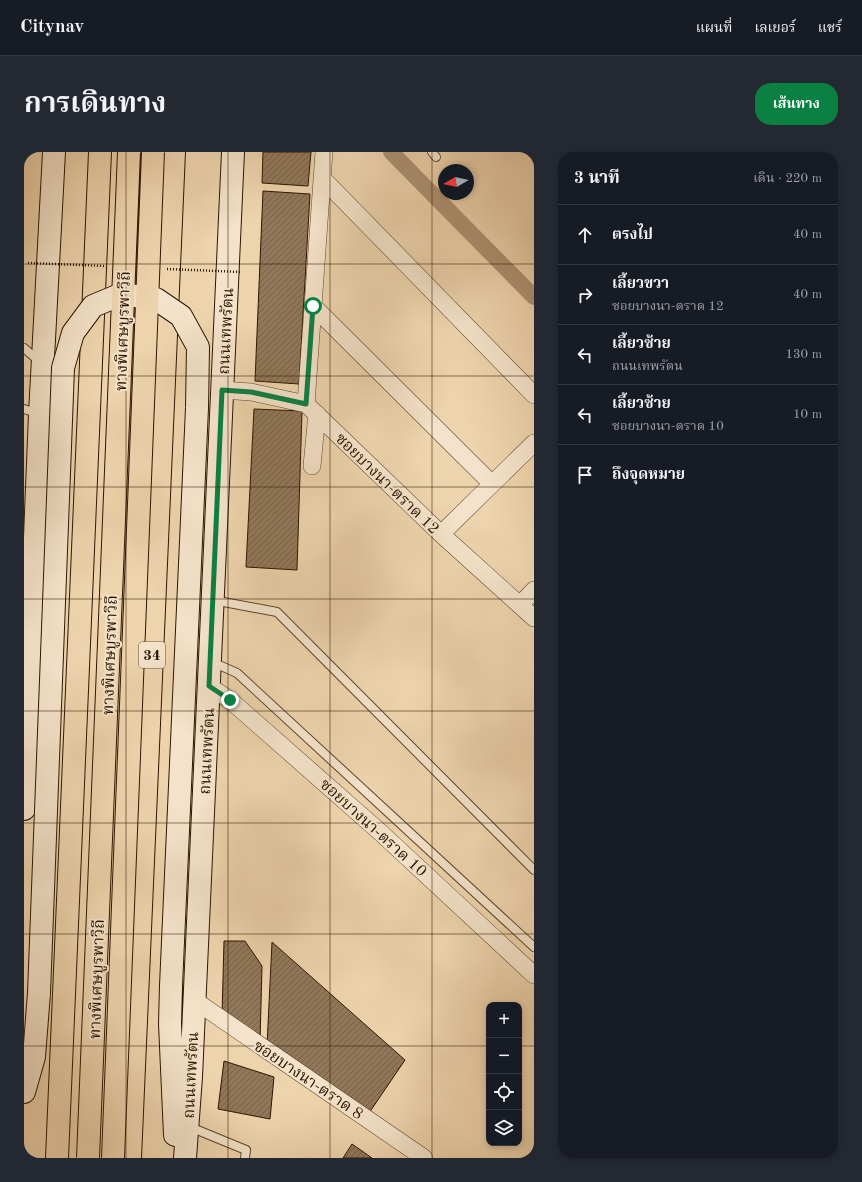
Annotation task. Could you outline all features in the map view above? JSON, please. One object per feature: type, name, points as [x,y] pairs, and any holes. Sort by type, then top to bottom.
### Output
[{"type":"highway","points":[[57,1158],[100,152]]},
{"type":"highway","name":"ทางพิเศษบูรพาวิถี","points":[[88,1158],[129,152]]},
{"type":"highway","name":"ทางพิเศษบูรพาวิถี","points":[[114,1158],[153,152]]},
{"type":"highway","name":"34","points":[[130,1158],[174,152]]},
{"type":"main road","points":[[24,809],[32,412],[43,364],[54,152]]},
{"type":"main road","name":"ถนนเทพรัตน","points":[[184,1158],[194,1000],[233,152]]},
{"type":"main road","points":[[24,1092],[34,1057],[39,993],[63,368],[73,333],[93,306],[122,294],[156,299],[181,316],[198,347],[197,408],[170,1024],[171,1076],[177,1158]]},
{"type":"street","points":[[312,466],[311,409],[313,306],[324,152]]},
{"type":"street","points":[[322,178],[534,395]]},
{"type":"street","points":[[313,306],[492,484]]},
{"type":"street","points":[[222,390],[251,392],[311,409]]},
{"type":"street","name":"ซอยบางนา-ตราด 12","points":[[311,409],[441,534],[534,618]]},
{"type":"street","points":[[441,534],[534,443]]},
{"type":"street","points":[[520,605],[534,590]]},
{"type":"street","name":"ซอยบางนา-ตราด 10","points":[[209,686],[230,700],[375,827],[534,975]]},
{"type":"street","name":"ซอยบางนา-ตราด 8","points":[[194,1000],[424,1158]]},
{"type":"lane","points":[[24,348],[43,364]]},
{"type":"lane","points":[[213,600],[277,612],[534,870]]},
{"type":"lane","points":[[210,660],[237,673],[534,947]]},
{"type":"lane","points":[[187,1126],[246,1150],[245,1158]]},
{"type":"building","points":[[263,152],[311,152],[308,186],[262,183]]},
{"type":"building","points":[[263,191],[310,194],[299,384],[255,381]]},
{"type":"building","points":[[254,409],[302,411],[297,570],[246,567]]},
{"type":"building","points":[[224,941],[245,941],[262,966],[260,1042],[222,1016]]},
{"type":"building","points":[[272,942],[405,1060],[369,1113],[267,1046]]},
{"type":"building","points":[[224,1061],[274,1077],[270,1119],[218,1109]]},
{"type":"building","points":[[352,1144],[372,1158],[343,1158]]},
{"type":"waterway","points":[[391,152],[534,297]]},
{"type":"route","points":[[230,700],[209,686],[222,390],[251,392],[306,404],[313,306]]}]
